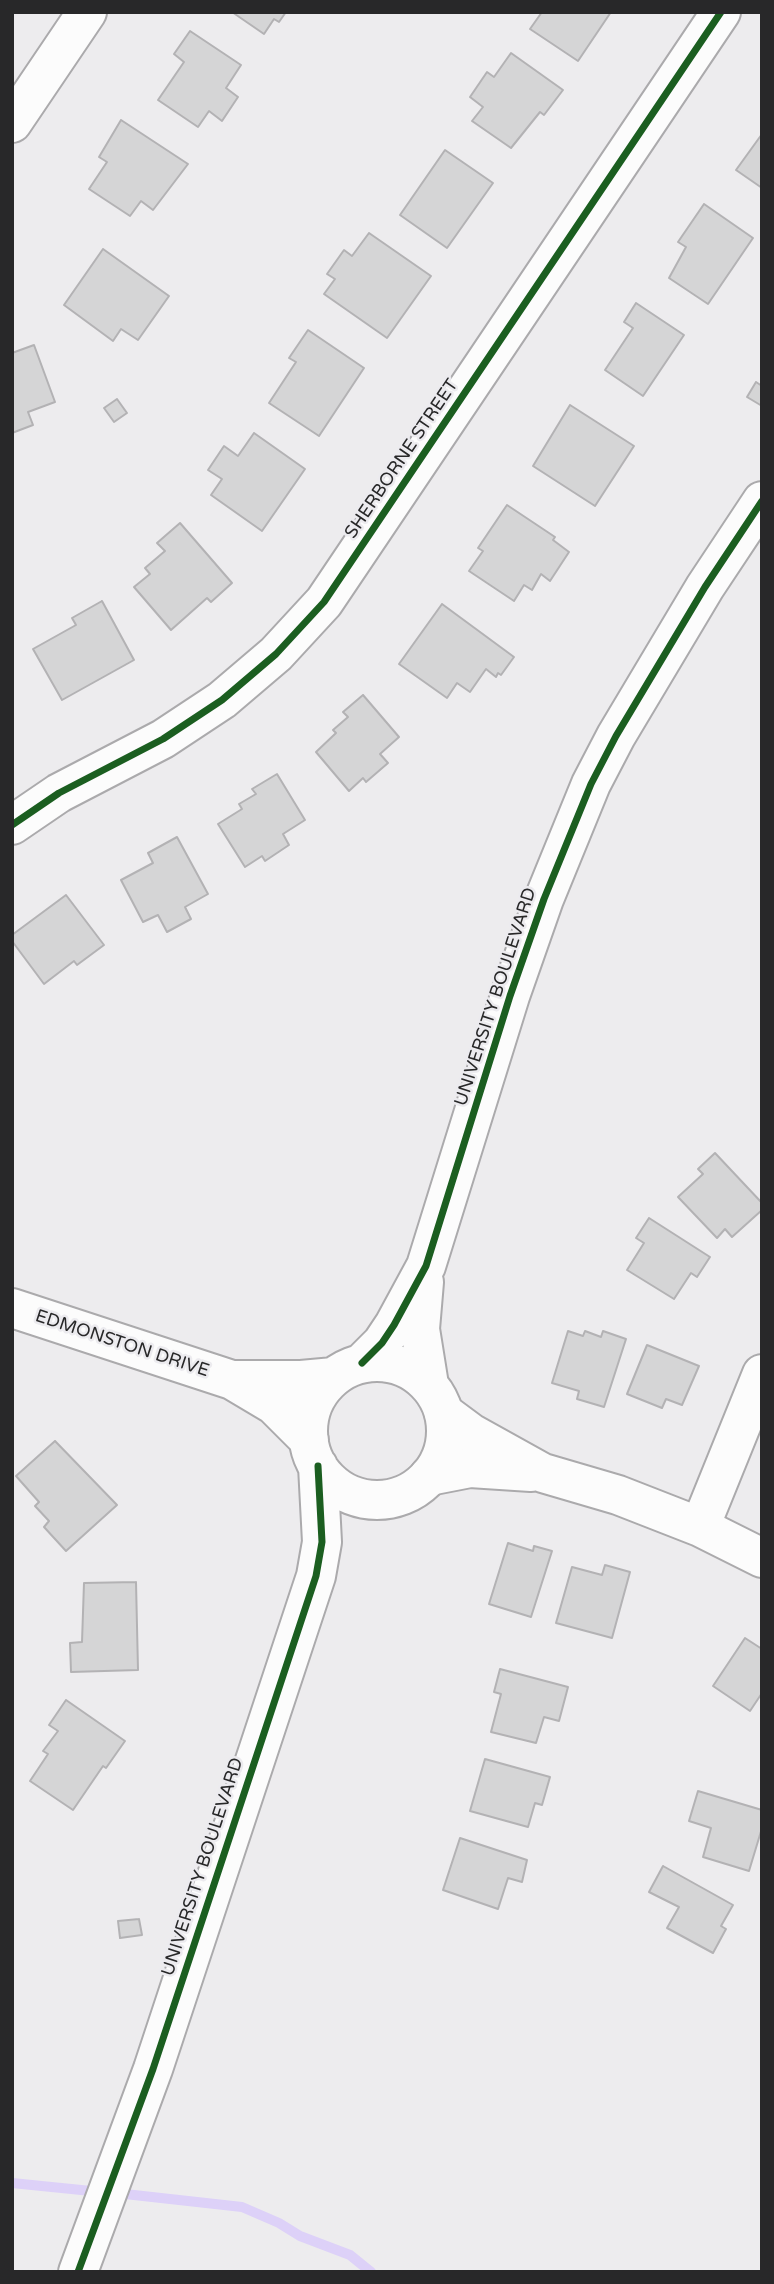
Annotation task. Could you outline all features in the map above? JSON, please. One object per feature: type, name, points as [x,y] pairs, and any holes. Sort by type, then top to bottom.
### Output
[{"type":"street","points":[[12,123],[87,12]]},
{"type":"street","name":"SHERBORNE STREET","points":[[12,825],[59,793],[163,739],[222,700],[276,654],[324,602],[720,12]]},
{"type":"street","name":"UNIVERSITY BOULEVARD","points":[[437,1399],[419,1329],[426,1266],[510,996],[544,899],[591,783],[616,736],[705,587],[762,501]]},
{"type":"street","name":"UNIVERSITY BOULEVARD","points":[[348,1370],[382,1343],[426,1266]]},
{"type":"street","name":"EDMONSTON DRIVE","points":[[12,1308],[232,1380],[274,1405],[314,1453]]},
{"type":"street","points":[[437,1399],[446,1435],[444,1447],[436,1467],[412,1490],[382,1500],[360,1497],[340,1489],[314,1453],[309,1424],[319,1394],[348,1370],[383,1362],[403,1366],[422,1377],[437,1399],[471,1433],[543,1473]]},
{"type":"street","name":"EDMONSTON DRIVE","points":[[232,1380],[291,1381],[348,1370]]},
{"type":"street","points":[[700,1527],[762,1374]]},
{"type":"street","name":"UNIVERSITY BOULEVARD","points":[[78,2272],[153,2069],[316,1576],[322,1542],[314,1453]]},
{"type":"street","points":[[429,1476],[470,1468],[543,1473],[618,1495],[700,1527],[762,1558]]},
{"type":"street","name":"UNIVERSITY BOULEVARD","points":[[316,1576],[339,1538],[365,1512],[382,1500]]},
{"type":"building","points":[[232,12],[286,12],[279,22],[274,19],[264,34]]},
{"type":"building","points":[[542,12],[611,12],[578,61],[530,29]]},
{"type":"building","points":[[190,31],[241,65],[226,88],[238,97],[222,121],[209,111],[198,127],[158,100],[184,62],[174,54]]},
{"type":"building","points":[[511,53],[563,90],[544,115],[540,112],[511,148],[472,121],[483,107],[470,97],[487,72],[494,77]]},
{"type":"building","points":[[121,120],[188,164],[153,210],[141,201],[130,216],[89,189],[107,162],[99,157]]},
{"type":"building","points":[[762,134],[762,188],[736,170]]},
{"type":"building","points":[[445,150],[493,183],[447,248],[400,215]]},
{"type":"building","points":[[704,204],[753,238],[708,304],[669,278],[686,247],[678,242]]},
{"type":"building","points":[[369,233],[431,276],[387,338],[324,294],[335,279],[327,274],[344,250],[352,256]]},
{"type":"building","points":[[103,249],[169,296],[138,340],[121,329],[113,341],[64,305]]},
{"type":"building","points":[[636,303],[684,335],[643,396],[605,370],[633,328],[624,322]]},
{"type":"building","points":[[308,330],[364,368],[319,436],[269,403],[296,362],[289,358]]},
{"type":"building","points":[[34,345],[55,402],[28,412],[33,425],[12,433],[12,353]]},
{"type":"building","points":[[756,382],[762,386],[762,406],[747,397]]},
{"type":"building","points":[[117,399],[127,413],[114,422],[104,408]]},
{"type":"building","points":[[570,405],[634,446],[595,506],[533,466]]},
{"type":"building","points":[[254,433],[305,469],[262,531],[211,495],[222,479],[208,470],[224,446],[238,456]]},
{"type":"building","points":[[507,505],[555,537],[553,540],[569,552],[550,581],[541,574],[532,590],[524,585],[514,601],[469,571],[483,551],[478,548]]},
{"type":"building","points":[[180,523],[232,583],[211,602],[207,598],[171,630],[134,587],[150,574],[145,568],[165,551],[157,543]]},
{"type":"building","points":[[102,601],[134,660],[62,700],[33,649],[76,625],[72,618]]},
{"type":"building","points":[[442,604],[514,657],[501,675],[498,673],[496,677],[486,669],[470,692],[457,683],[447,698],[399,664]]},
{"type":"building","points":[[363,695],[399,737],[380,754],[388,763],[366,782],[363,778],[349,791],[316,752],[336,733],[333,730],[348,717],[343,712]]},
{"type":"building","points":[[277,774],[305,820],[283,834],[289,845],[265,861],[262,856],[245,867],[218,824],[242,809],[239,804],[256,794],[252,789]]},
{"type":"building","points":[[177,837],[208,894],[185,907],[191,919],[167,932],[158,915],[143,922],[121,880],[153,863],[148,853]]},
{"type":"building","points":[[66,895],[104,945],[77,965],[74,961],[44,984],[12,941],[12,935]]},
{"type":"building","points":[[715,1153],[762,1203],[762,1210],[732,1237],[725,1229],[717,1238],[678,1197],[703,1174],[698,1169]]},
{"type":"building","points":[[649,1218],[710,1257],[697,1277],[691,1273],[674,1299],[627,1270],[644,1243],[636,1238]]},
{"type":"building","points":[[568,1331],[583,1336],[585,1331],[601,1337],[603,1331],[626,1339],[604,1407],[577,1399],[579,1391],[552,1383]]},
{"type":"building","points":[[647,1345],[699,1366],[682,1405],[666,1399],[662,1408],[627,1394]]},
{"type":"building","points":[[55,1441],[117,1505],[66,1551],[44,1527],[49,1521],[35,1506],[39,1502],[16,1476]]},
{"type":"building","points":[[508,1543],[533,1551],[534,1546],[552,1551],[531,1617],[489,1604]]},
{"type":"building","points":[[605,1565],[630,1572],[612,1638],[556,1623],[572,1567],[602,1575]]},
{"type":"building","points":[[136,1582],[138,1670],[71,1672],[70,1643],[82,1642],[84,1583]]},
{"type":"building","points":[[745,1638],[762,1649],[762,1693],[750,1711],[713,1686]]},
{"type":"building","points":[[500,1669],[568,1687],[559,1721],[544,1717],[536,1743],[491,1732],[501,1694],[494,1692]]},
{"type":"building","points":[[66,1700],[125,1741],[106,1768],[103,1766],[73,1810],[30,1781],[48,1754],[43,1751],[58,1731],[49,1725]]},
{"type":"building","points":[[485,1759],[550,1777],[542,1805],[535,1803],[528,1827],[470,1811]]},
{"type":"building","points":[[698,1791],[762,1810],[762,1828],[749,1871],[703,1857],[711,1828],[689,1821]]},
{"type":"building","points":[[460,1838],[527,1860],[522,1882],[508,1878],[498,1909],[443,1890]]},
{"type":"building","points":[[663,1866],[733,1905],[721,1926],[726,1929],[713,1953],[667,1928],[679,1907],[649,1892]]},
{"type":"building","points":[[139,1919],[142,1935],[120,1938],[118,1921]]},
{"type":"waterway","points":[[12,2183],[101,2192]]},
{"type":"waterway","points":[[116,2193],[242,2207],[279,2223],[300,2236],[350,2255],[371,2272]]},
{"type":"cycle path","points":[[12,825],[59,793],[163,739],[222,700],[276,654],[324,602],[721,12]]},
{"type":"cycle path","points":[[362,1363],[382,1343],[394,1325],[426,1266],[510,996],[544,899],[591,784],[616,736],[705,587],[762,501]]},
{"type":"cycle path","points":[[78,2272],[153,2069],[316,1576],[322,1542],[318,1466]]}]
